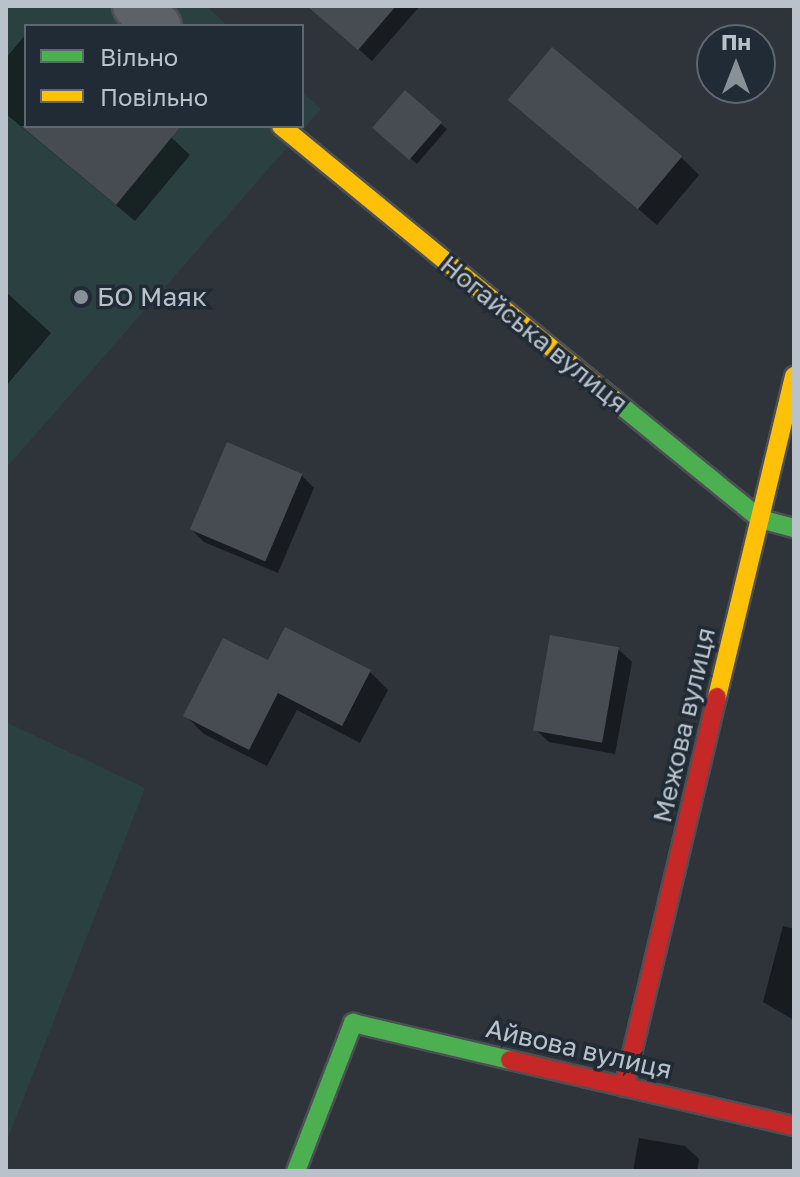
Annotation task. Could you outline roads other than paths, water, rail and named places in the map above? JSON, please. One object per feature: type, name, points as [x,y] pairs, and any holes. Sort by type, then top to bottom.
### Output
[{"type":"street","name":"Ногайська вулиця","points":[[283,128],[760,519],[794,528]]},
{"type":"street","name":"Межова вулиця","points":[[624,1087],[794,376]]},
{"type":"street","name":"Айвова вулиця","points":[[296,1171],[353,1023],[794,1126]]},
{"type":"place","name":"БО Маяк","points":[[81,297]]}]
